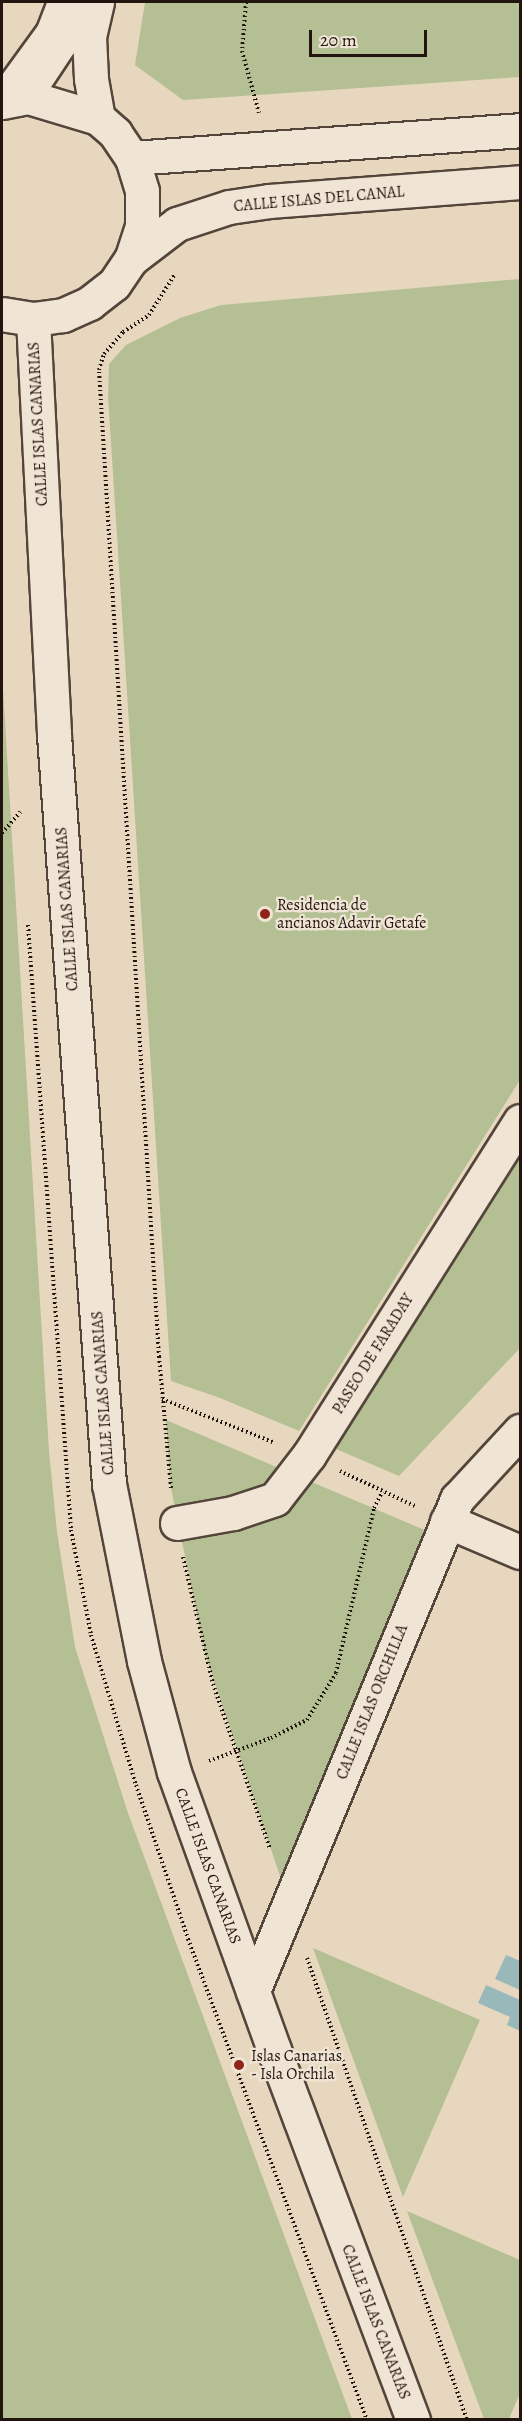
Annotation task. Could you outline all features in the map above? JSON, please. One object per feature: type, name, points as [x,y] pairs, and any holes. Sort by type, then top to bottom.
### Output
[{"type":"street","points":[[6,98],[33,83],[59,44],[76,2]]},
{"type":"street","points":[[97,2],[89,36],[91,79],[98,118]]},
{"type":"street","points":[[2,314],[33,319],[63,315],[90,303],[114,284],[131,259],[142,226],[142,191],[132,158],[115,133],[98,118],[28,97],[6,98]]},
{"type":"street","points":[[132,158],[261,151],[520,130]]},
{"type":"street","name":"CALLE ISLAS DEL CANAL","points":[[131,259],[177,224],[228,207],[269,201],[520,182]]},
{"type":"street","name":"CALLE ISLAS CANARIAS","points":[[33,319],[54,735],[109,1484],[144,1661],[174,1772],[413,2420]]},
{"type":"street","name":"PASEO DE FARADAY","points":[[177,1523],[233,1512],[275,1499],[309,1455],[520,1121]]},
{"type":"street","name":"CALLE ISLAS ORCHILLA","points":[[253,1991],[456,1499],[520,1431]]},
{"type":"street","points":[[447,1521],[520,1552]]},
{"type":"lane","points":[[6,98],[47,30],[58,2]]},
{"type":"path","points":[[178,268],[149,315],[123,332],[104,354],[99,370],[162,1399],[177,1523],[188,1585],[205,1654],[236,1752],[467,2420]]},
{"type":"path","points":[[2,833],[20,812]]},
{"type":"path","points":[[174,1772],[236,1752],[307,1720],[336,1673],[374,1508],[382,1492]]},
{"type":"green space","points":[[145,2],[520,2],[520,77],[183,100],[135,65]]},
{"type":"green space","points":[[520,279],[520,1080],[299,1431],[220,1398],[171,1381],[108,396],[109,364],[126,345],[180,318],[221,305]]},
{"type":"green space","points":[[2,672],[49,1451],[57,1532],[75,1647],[128,1813],[352,2419],[2,2419]]},
{"type":"green space","points":[[520,1158],[520,1348],[399,1476],[336,1449]]},
{"type":"green space","points":[[166,1420],[427,1531],[281,1879],[205,1654],[170,1483]]},
{"type":"green space","points":[[313,1948],[480,2020],[403,2197]]},
{"type":"green space","points":[[407,2211],[520,2260],[520,2393],[509,2419],[484,2419]]},
{"type":"water","points":[[506,1955],[520,1961],[520,1990],[495,1979]]},
{"type":"water","points":[[486,1985],[520,2000],[520,2031],[507,2025],[510,2017],[478,2003]]},
{"type":"place","name":"Residencia de ancianos Adavir Getafe","points":[[265,914]]},
{"type":"place","name":"Islas Canarias - Isla Orchila","points":[[239,2065]]}]
